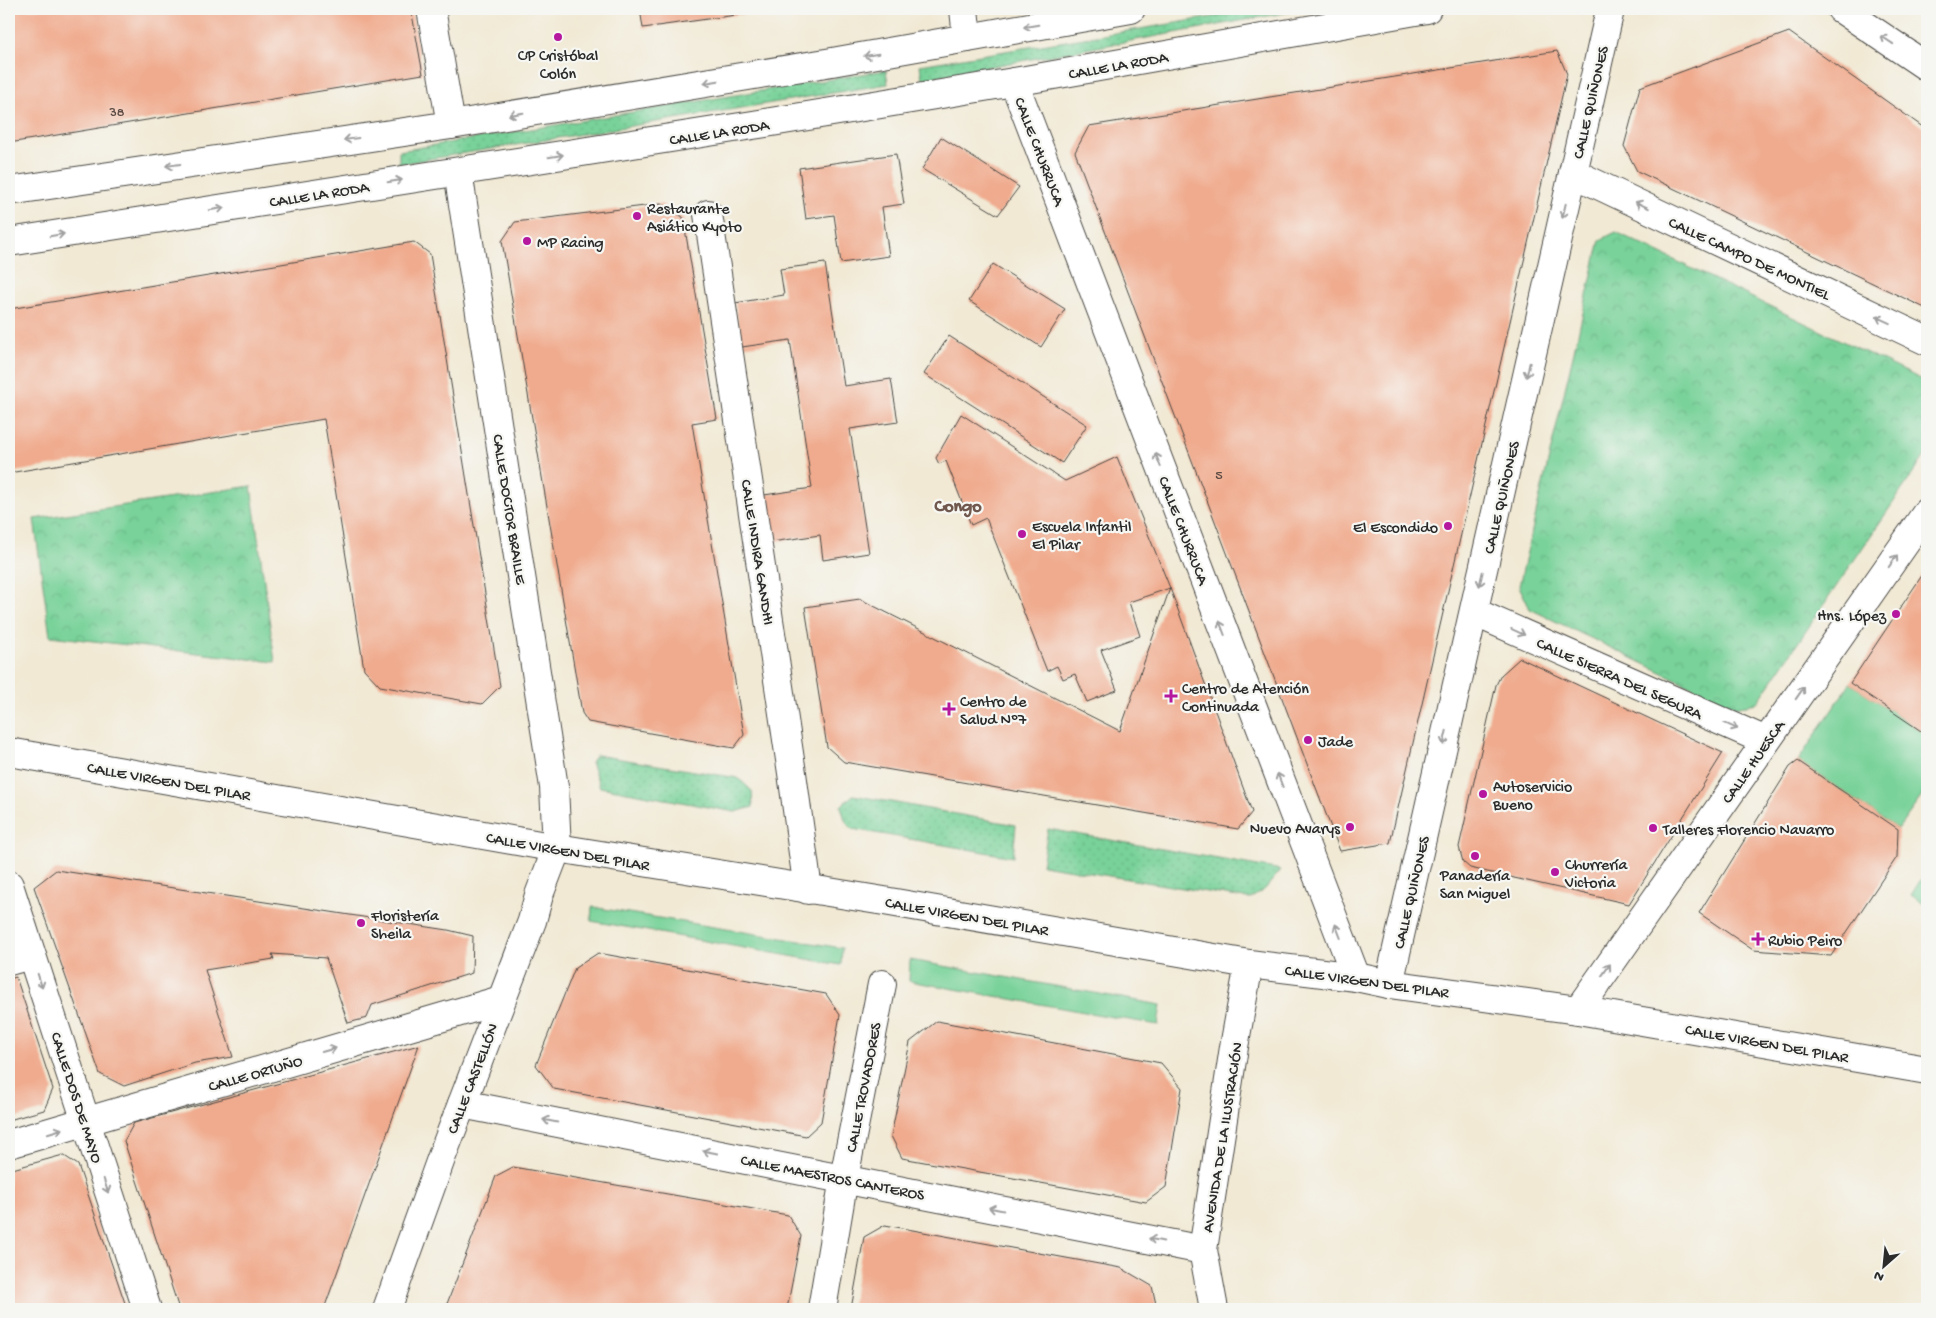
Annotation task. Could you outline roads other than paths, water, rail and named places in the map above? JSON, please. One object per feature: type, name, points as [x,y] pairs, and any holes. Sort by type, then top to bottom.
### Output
[{"type":"street","points":[[431,9],[451,125]]},
{"type":"street","points":[[964,9],[967,38]]},
{"type":"street","points":[[9,191],[451,125],[832,62],[1131,9]]},
{"type":"street","name":"CALLE LA RODA","points":[[9,242],[1014,82],[1427,9]]},
{"type":"street","name":"CALLE QUIÑONES","points":[[1390,984],[1610,9]]},
{"type":"street","points":[[1841,9],[1927,67]]},
{"type":"street","name":"CALLE CHURRUCA","points":[[1014,82],[1356,977]]},
{"type":"street","name":"CALLE DOCTOR BRAILLE","points":[[458,172],[554,787],[557,848]]},
{"type":"street","name":"CALLE CAMPO DE MONTIEL","points":[[1573,173],[1927,341]]},
{"type":"street","name":"CALLE INDIRA GANDHI","points":[[708,214],[808,890]]},
{"type":"street","name":"CALLE HUESCA","points":[[1578,1010],[1927,512]]},
{"type":"street","name":"CALLE SIERRA DEL SEGURA","points":[[1474,612],[1766,741]]},
{"type":"street","name":"CALLE VIRGEN DEL PILAR","points":[[9,752],[557,848],[884,901],[1250,964],[1356,977],[1390,984],[1578,1010],[1927,1070]]},
{"type":"street","name":"CALLE CASTELLÓN","points":[[387,1309],[462,1104],[532,921],[539,895],[557,848]]},
{"type":"street","name":"CALLE DOS DE MAYO","points":[[9,885],[20,958],[85,1122],[147,1309]]},
{"type":"street","name":"AVENIDA DE LA ILUSTRACIÓN","points":[[1214,1309],[1204,1250],[1234,1048],[1250,964]]},
{"type":"street","name":"CALLE TROVADORES","points":[[822,1309],[844,1178],[882,984]]},
{"type":"street","name":"CALLE ORTUÑO","points":[[9,1144],[501,1000]]},
{"type":"street","name":"CALLE MAESTROS CANTEROS","points":[[462,1104],[1204,1250]]},
{"type":"place","name":"CP Cristóbal Colón","points":[[558,37]]},
{"type":"place","name":"Restaurante Asiático Kyoto","points":[[637,216]]},
{"type":"place","name":"MP Racing","points":[[527,241]]},
{"type":"place","name":"El Escondido","points":[[1448,526]]},
{"type":"place","name":"Escuela Infantil El Pilar","points":[[1022,534]]},
{"type":"place","name":"Hns. López","points":[[1896,614]]},
{"type":"place","name":"Centro de Atención Continuada","points":[[1171,696]]},
{"type":"place","name":"Centro de Salud Nº7","points":[[949,709]]},
{"type":"place","name":"Jade","points":[[1308,740]]},
{"type":"place","name":"Autoservicio Bueno","points":[[1483,794]]},
{"type":"place","name":"Nuevo Avarys","points":[[1350,827]]},
{"type":"place","name":"Talleres Florencio Navarro","points":[[1653,828]]},
{"type":"place","name":"Panadería San Miguel","points":[[1475,856]]},
{"type":"place","name":"Churrería Victoria","points":[[1555,872]]},
{"type":"place","name":"Floristería Sheila","points":[[361,923]]},
{"type":"place","name":"Rubio Peiro","points":[[1758,939]]},
{"type":"district","name":"Congo","points":[[958,505]]}]
